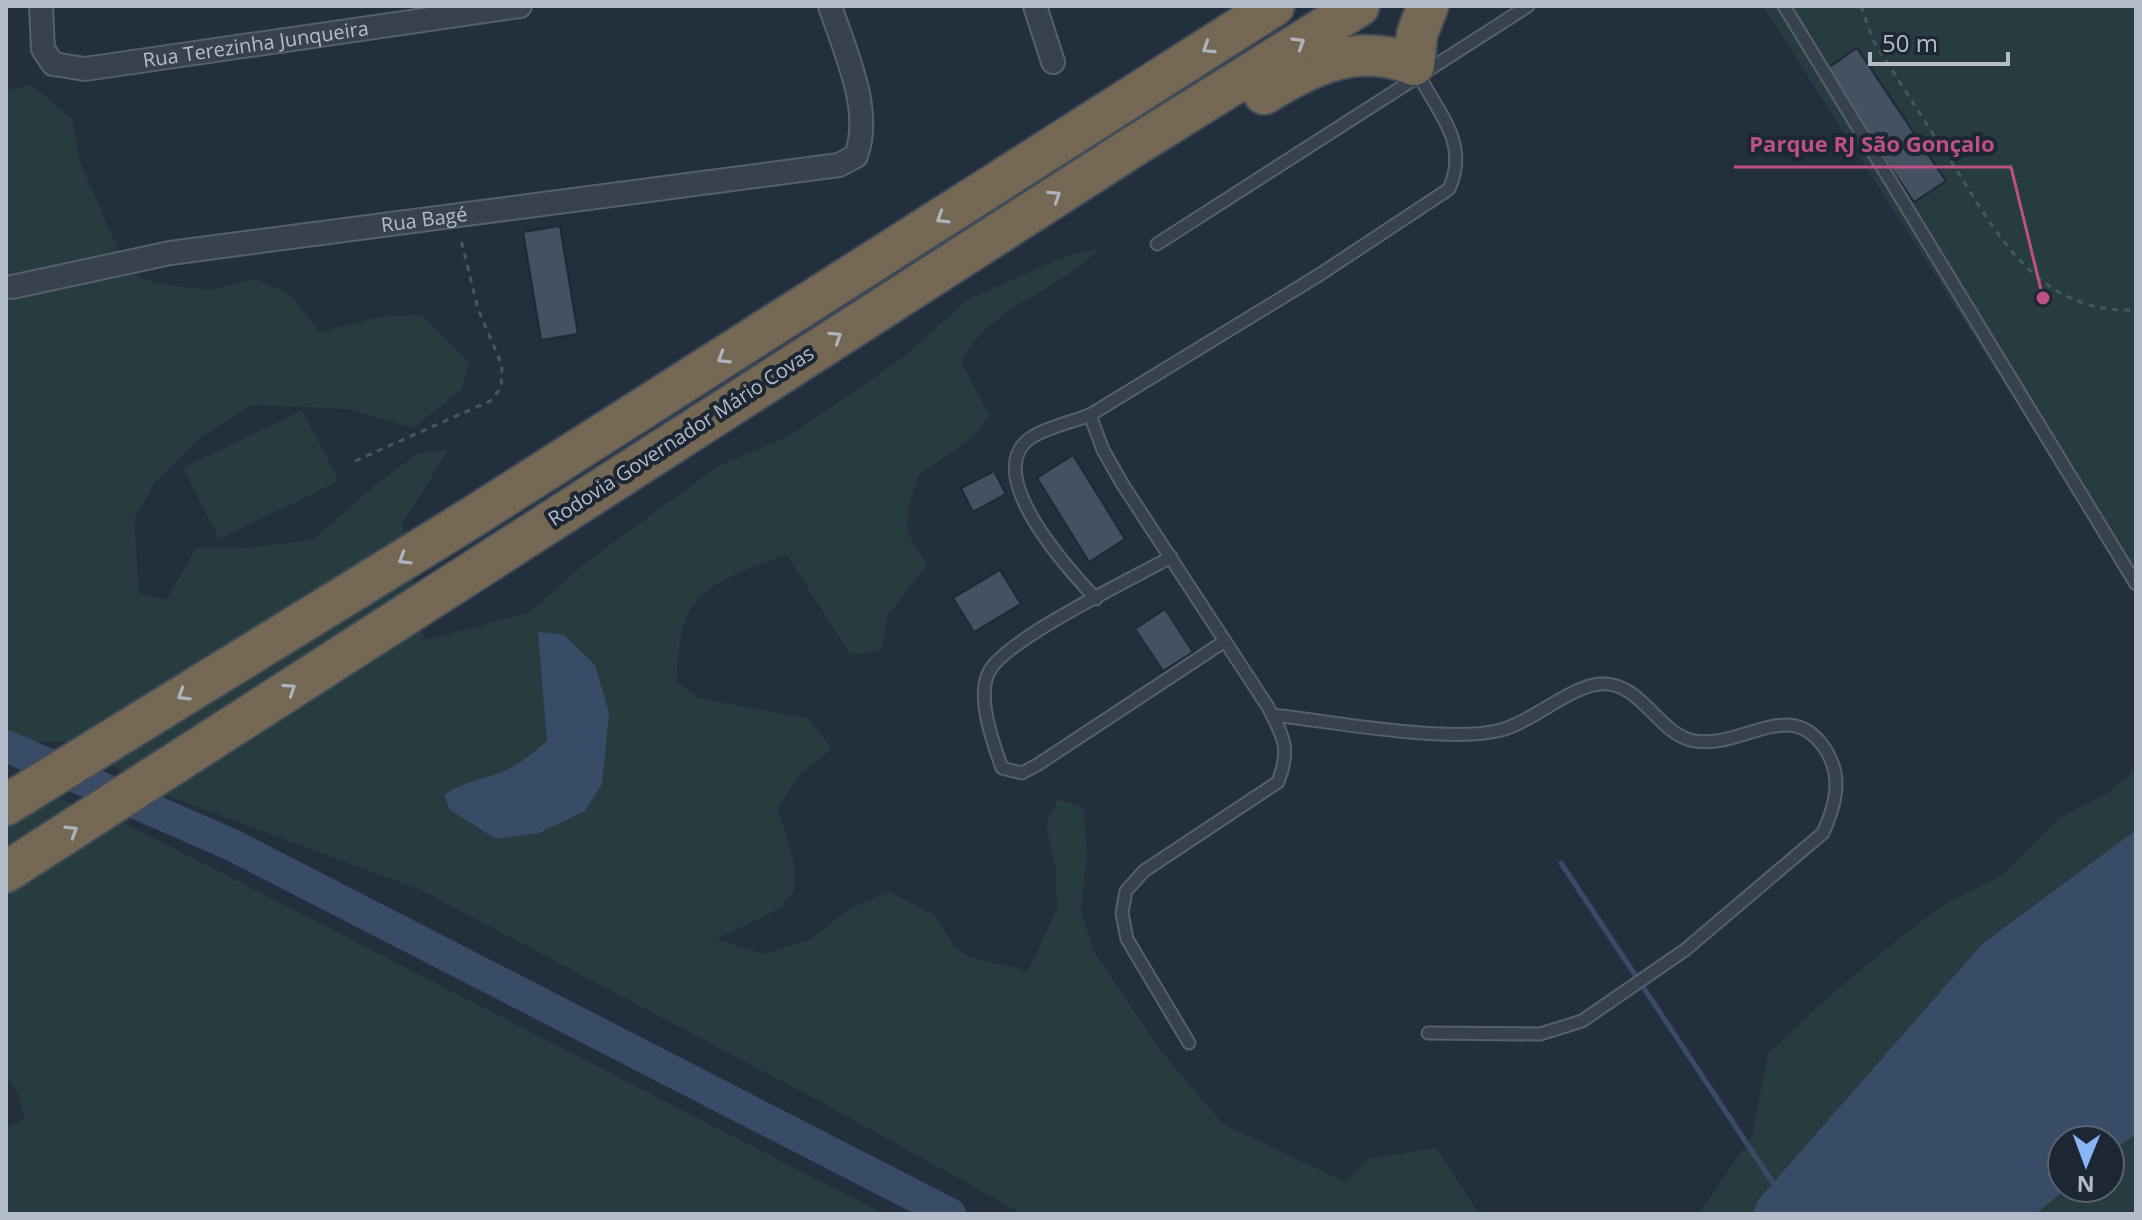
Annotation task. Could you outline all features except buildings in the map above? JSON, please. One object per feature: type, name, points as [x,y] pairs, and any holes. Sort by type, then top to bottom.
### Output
[{"type":"highway","points":[[6,805],[471,518],[1274,6]]},
{"type":"highway","name":"Rodovia Governador Mário Covas","points":[[6,872],[1131,148],[1359,6]]},
{"type":"highway","points":[[1131,148],[1151,156],[1178,150],[1282,83],[1323,63],[1364,54],[1388,54],[1417,70],[1417,34],[1428,6]]},
{"type":"street","name":"Rua Terezinha Junqueira","points":[[41,6],[43,49],[53,64],[85,69],[520,6]]},
{"type":"street","name":"Rua Bagé","points":[[12,287],[170,253],[839,165],[856,156],[862,139],[862,122],[857,91],[830,6]]},
{"type":"street","points":[[1035,6],[1053,62]]},
{"type":"lane","points":[[1157,244],[1417,70],[1528,6]]},
{"type":"lane","points":[[1784,6],[2136,584]]},
{"type":"lane","points":[[1096,599],[1058,557],[1017,493],[1015,463],[1030,438],[1090,415],[1319,275],[1449,189],[1458,170],[1455,145],[1447,122],[1417,70]]},
{"type":"lane","points":[[1090,415],[1103,450],[1284,738],[1287,759],[1278,782],[1144,871],[1126,891],[1122,913],[1127,939],[1189,1043]]},
{"type":"lane","points":[[1171,557],[1014,647],[988,672],[984,706],[1002,768],[1022,773],[1037,765],[1225,641]]},
{"type":"lane","points":[[1272,715],[1462,734],[1487,732],[1525,721],[1599,684],[1619,687],[1633,695],[1672,731],[1687,739],[1711,744],[1781,724],[1802,728],[1817,736],[1829,755],[1836,779],[1835,806],[1823,833],[1727,917],[1582,1021],[1560,1031],[1540,1034],[1428,1033]]},
{"type":"path","points":[[1861,6],[1873,40],[2008,251],[2044,282],[2094,309],[2136,310]]},
{"type":"path","points":[[355,461],[490,401],[501,388],[502,365],[478,309],[455,217]]},
{"type":"green space","points":[[1763,6],[2136,6],[2136,590]]},
{"type":"green space","points":[[32,85],[72,119],[79,160],[122,258],[139,277],[159,284],[209,290],[255,279],[289,294],[320,332],[379,317],[421,315],[470,364],[461,390],[413,428],[348,409],[252,405],[201,437],[156,481],[134,519],[139,593],[166,600],[196,548],[242,548],[313,540],[382,479],[418,454],[449,449],[402,524],[424,640],[529,613],[584,564],[717,467],[791,435],[905,356],[967,300],[1064,257],[1100,248],[1065,277],[988,327],[973,343],[962,363],[989,415],[973,437],[918,476],[908,509],[907,532],[927,565],[887,616],[882,650],[851,655],[786,554],[717,584],[691,608],[683,626],[677,682],[699,698],[809,719],[832,749],[799,775],[778,809],[794,862],[794,892],[779,909],[716,939],[763,954],[812,939],[847,910],[889,892],[934,915],[954,946],[966,956],[1028,971],[1057,909],[1056,871],[1046,825],[1058,799],[1083,807],[1087,854],[1081,911],[1094,952],[1161,1051],[1223,1124],[1345,1182],[1368,1159],[1436,1148],[1479,1214],[1023,1214],[825,1104],[421,890],[171,797],[67,742],[35,742],[11,732],[6,724],[6,90]]},
{"type":"green space","points":[[302,410],[339,481],[219,539],[183,468]]},
{"type":"green space","points":[[2136,768],[2136,830],[1982,944],[1759,1199],[1752,1214],[1699,1214],[1752,1136],[1768,1054],[1827,998],[1903,935],[1948,902],[2003,875],[2060,818],[2111,791]]},
{"type":"green space","points":[[6,780],[117,819],[884,1214],[6,1214],[6,1128],[24,1120],[20,1098],[6,1075]]},
{"type":"green space","points":[[2136,1135],[2136,1214],[2036,1214],[2048,1204],[2126,1204],[2126,1142]]},
{"type":"water","points":[[538,632],[564,635],[595,665],[609,713],[602,784],[585,811],[539,833],[496,839],[450,810],[444,795],[464,784],[512,767],[547,741]]},
{"type":"water","points":[[2136,830],[2136,1135],[2126,1142],[2126,1124],[2046,1124],[2048,1204],[2036,1214],[1752,1214],[1759,1199],[1982,944]]},
{"type":"waterway","points":[[6,746],[232,845],[950,1214]]},
{"type":"waterway","points":[[1561,863],[1773,1183]]},
{"type":"place","name":"Parque RJ São Gonçalo","points":[[2043,298]]}]
